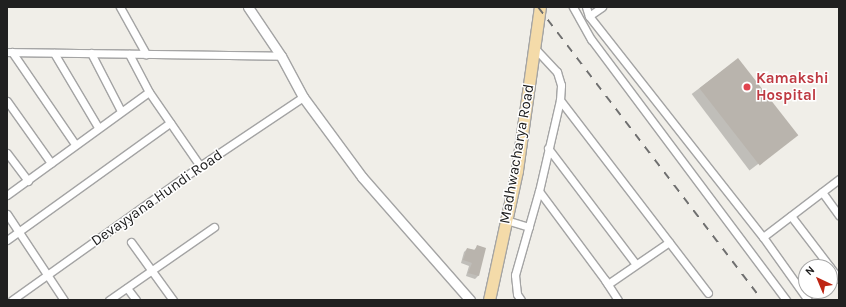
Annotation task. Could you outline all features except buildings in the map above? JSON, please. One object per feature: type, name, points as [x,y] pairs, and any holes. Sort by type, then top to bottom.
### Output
[{"type":"main road","name":"Madhwacharya Road","points":[[489,300],[517,170],[540,7]]},
{"type":"street","points":[[120,7],[146,54]]},
{"type":"street","points":[[248,7],[281,56],[304,97],[362,177],[470,300]]},
{"type":"street","points":[[573,7],[592,39],[786,300]]},
{"type":"street","points":[[586,7],[589,16],[763,237],[808,300]]},
{"type":"street","points":[[589,16],[602,7]]},
{"type":"street","points":[[521,300],[517,294],[515,274],[539,191],[560,100],[561,85],[557,72],[535,48]]},
{"type":"street","points":[[9,52],[281,56]]},
{"type":"street","points":[[9,52],[75,144]]},
{"type":"street","points":[[54,53],[98,127]]},
{"type":"street","points":[[91,53],[121,111]]},
{"type":"street","points":[[129,54],[150,92],[200,166]]},
{"type":"street","points":[[7,195],[28,181],[98,127],[150,92]]},
{"type":"street","name":"Devayyana Hundi Road","points":[[12,300],[200,166],[304,97]]},
{"type":"street","points":[[7,100],[51,163]]},
{"type":"street","points":[[560,100],[708,293]]},
{"type":"street","points":[[7,240],[170,123]]},
{"type":"street","points":[[548,148],[635,263]]},
{"type":"street","points":[[7,154],[28,181]]},
{"type":"street","points":[[763,237],[839,179]]},
{"type":"street","points":[[539,191],[605,280],[618,300]]},
{"type":"street","points":[[822,192],[839,215]]},
{"type":"street","points":[[7,214],[64,300]]},
{"type":"street","points":[[791,216],[824,259]]},
{"type":"street","points":[[506,220],[528,227]]},
{"type":"street","points":[[109,300],[214,227]]},
{"type":"street","points":[[131,242],[173,300]]},
{"type":"street","points":[[605,280],[608,284],[635,263],[669,242]]},
{"type":"street","points":[[127,288],[136,300]]},
{"type":"railway","points":[[538,7],[762,300]]},
{"type":"place","name":"Kamakshi Hospital","points":[[747,87]]}]
